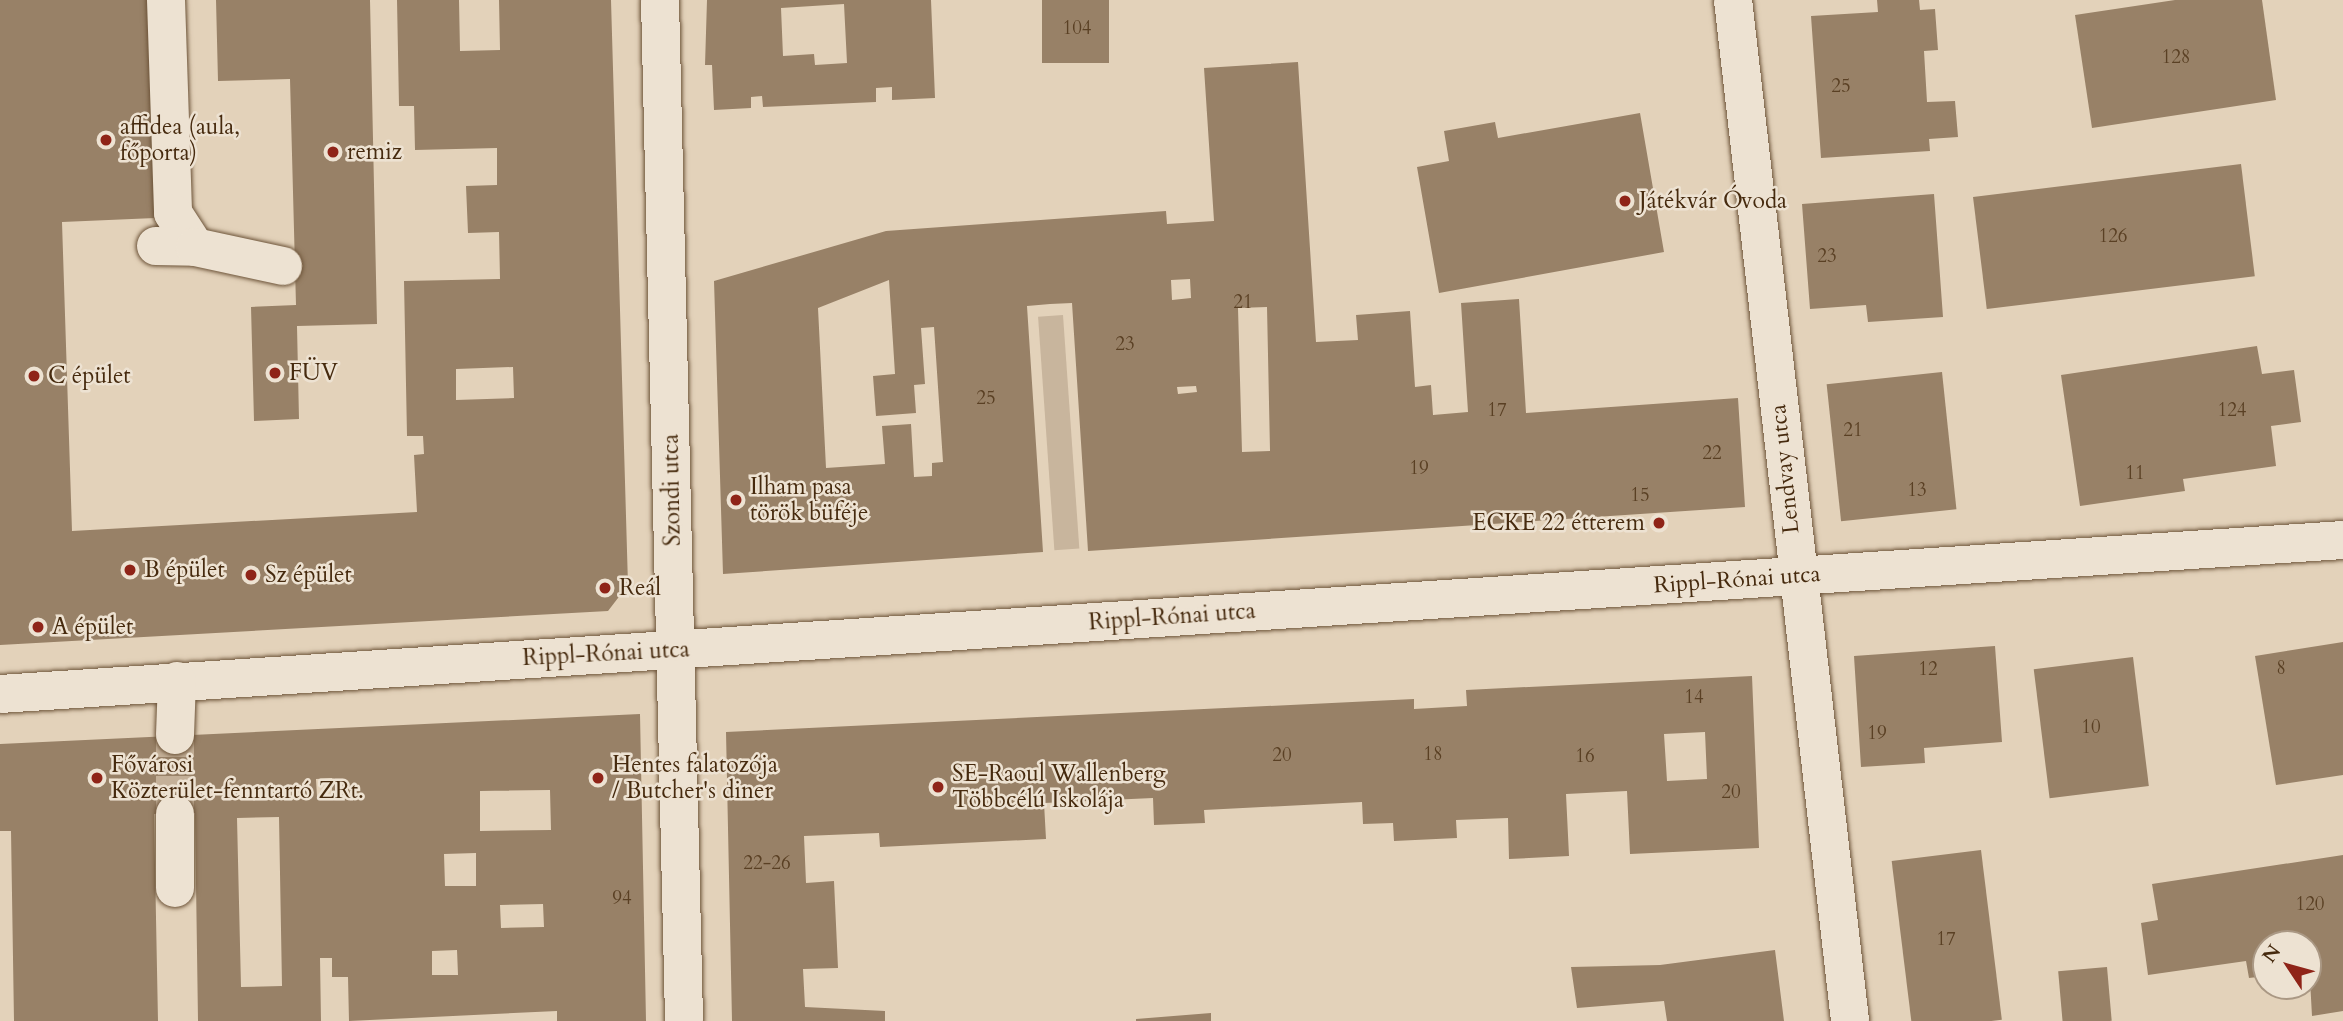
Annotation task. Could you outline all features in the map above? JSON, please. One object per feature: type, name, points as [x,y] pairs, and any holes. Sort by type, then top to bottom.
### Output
[{"type":"street","points":[[166,0],[173,213],[194,247]]},
{"type":"street","name":"Szondi utca","points":[[660,0],[684,1021]]},
{"type":"street","name":"Lendvay utca","points":[[1733,0],[1850,1021]]},
{"type":"street","points":[[156,246],[194,247],[283,266]]},
{"type":"street","name":"Rippl-Rónai utca","points":[[0,694],[2343,540]]},
{"type":"street","points":[[175,735],[177,681]]},
{"type":"street","points":[[175,814],[175,888]]},
{"type":"shaded area","points":[[1063,315],[1079,548],[1054,550],[1038,317]]},
{"type":"building","points":[[0,0],[149,0],[155,218],[62,222],[72,531],[417,512],[414,455],[424,454],[423,436],[407,436],[404,281],[500,279],[499,232],[468,233],[466,186],[497,185],[497,148],[415,150],[414,106],[399,106],[397,0],[459,0],[460,51],[500,50],[499,0],[611,0],[628,585],[608,611],[0,645]],"holes":[[[513,367],[514,398],[456,400],[456,369]]]},
{"type":"building","name":"remiz","points":[[216,0],[370,0],[377,324],[297,326],[299,419],[254,421],[251,307],[296,305],[290,79],[218,81]]},
{"type":"building","points":[[707,0],[931,0],[935,98],[892,100],[892,87],[876,88],[876,102],[763,107],[762,96],[751,97],[751,108],[714,110],[712,65],[705,65]],"holes":[[[844,4],[847,63],[815,65],[814,54],[783,56],[781,8]]]},
{"type":"building","points":[[1042,0],[1109,0],[1109,63],[1042,63]]},
{"type":"building","points":[[1877,0],[1919,0],[1920,10],[1935,9],[1938,50],[1924,51],[1927,102],[1955,101],[1958,137],[1929,139],[1930,151],[1821,158],[1811,16],[1878,12]]},
{"type":"building","points":[[2175,0],[2262,0],[2276,100],[2092,128],[2075,15]]},
{"type":"building","points":[[1298,62],[1316,342],[1358,340],[1356,315],[1410,311],[1415,387],[1431,385],[1433,415],[1468,412],[1461,303],[1519,299],[1526,413],[1738,398],[1745,507],[1088,551],[1072,303],[1050,304],[1027,306],[1043,552],[723,574],[714,281],[886,231],[1166,211],[1167,224],[1214,221],[1204,68]],"holes":[[[1190,279],[1191,298],[1172,300],[1171,280]],[[889,280],[895,374],[873,376],[876,416],[916,413],[914,385],[925,384],[921,328],[934,327],[943,462],[932,463],[932,476],[914,477],[911,424],[882,426],[885,464],[826,468],[818,308]],[[1267,307],[1270,451],[1242,452],[1238,308]],[[1196,386],[1197,392],[1178,394],[1177,387]]]},
{"type":"building","points":[[1640,113],[1664,252],[1439,293],[1417,167],[1449,161],[1444,131],[1495,122],[1498,138]]},
{"type":"building","points":[[2241,164],[2255,276],[1987,309],[1973,197]]},
{"type":"building","points":[[1934,194],[1943,317],[1868,322],[1866,305],[1810,309],[1802,204]]},
{"type":"building","points":[[2257,346],[2262,374],[2294,370],[2301,422],[2271,426],[2276,466],[2183,479],[2185,491],[2080,506],[2061,375]]},
{"type":"building","points":[[1942,372],[1956,509],[1841,521],[1827,384]]},
{"type":"building","points":[[2343,642],[2343,775],[2276,785],[2255,656]]},
{"type":"building","points":[[1995,646],[2002,742],[1924,748],[1925,763],[1861,767],[1854,656]]},
{"type":"building","points":[[2133,657],[2149,786],[2050,798],[2034,669]]},
{"type":"building","points":[[1752,676],[1759,848],[1630,854],[1627,791],[1566,794],[1569,856],[1509,859],[1508,818],[1456,820],[1457,838],[1394,841],[1393,823],[1363,824],[1362,802],[1204,810],[1205,823],[1154,825],[1153,798],[1044,803],[1046,839],[880,847],[879,833],[804,836],[806,883],[834,881],[838,968],[803,969],[805,1007],[885,1011],[885,1021],[732,1021],[726,732],[1414,699],[1414,709],[1467,706],[1466,690]],"holes":[[[1705,732],[1707,779],[1667,781],[1664,734]]]},
{"type":"building","points":[[640,714],[646,1021],[557,1021],[557,1011],[349,1021],[348,977],[332,977],[332,958],[320,958],[321,1021],[198,1021],[195,813],[154,814],[158,1021],[14,1021],[11,831],[0,831],[0,744]],"holes":[[[332,778],[332,796],[317,797],[316,779]],[[550,790],[551,830],[480,831],[480,791]],[[279,817],[282,986],[241,987],[237,818]],[[476,853],[476,886],[445,886],[444,854]],[[543,904],[544,927],[501,928],[500,905]],[[457,950],[458,975],[432,975],[432,951]]]},
{"type":"building","points":[[1981,850],[2002,1020],[1911,1021],[1892,861]]},
{"type":"building","points":[[2343,855],[2343,1011],[2312,1016],[2311,1000],[2322,1000],[2322,930],[2252,930],[2252,978],[2249,978],[2246,961],[2148,975],[2141,923],[2158,920],[2152,884]]},
{"type":"building","points":[[1775,950],[1784,1021],[1667,1021],[1664,1001],[1577,1008],[1571,967],[1660,965]]},
{"type":"building","points":[[2107,967],[2112,1021],[2063,1021],[2058,971]]},
{"type":"building","points":[[1211,1013],[1211,1021],[1136,1021],[1136,1019]]},
{"type":"tunnel","points":[[175,735],[175,814]]},
{"type":"place","name":"affidea (aula, főporta)","points":[[106,140]]},
{"type":"place","name":"remiz","points":[[333,152]]},
{"type":"place","name":"Játékvár Óvoda","points":[[1625,201]]},
{"type":"place","name":"FÜV","points":[[275,373]]},
{"type":"place","name":"C épület","points":[[34,376]]},
{"type":"place","name":"Ilham pasa török büféje","points":[[736,500]]},
{"type":"place","name":"ECKE 22 étterem","points":[[1659,523]]},
{"type":"place","name":"B épület","points":[[130,570]]},
{"type":"place","name":"Sz épület","points":[[251,575]]},
{"type":"place","name":"Reál","points":[[605,588]]},
{"type":"place","name":"A épület","points":[[38,627]]},
{"type":"place","name":"Fővárosi Közterület-fenntartó ZRt.","points":[[97,778]]},
{"type":"place","name":"Hentes falatozója / Butcher's diner","points":[[598,778]]},
{"type":"place","name":"SE-Raoul Wallenberg Többcélú Iskolája","points":[[938,787]]}]
